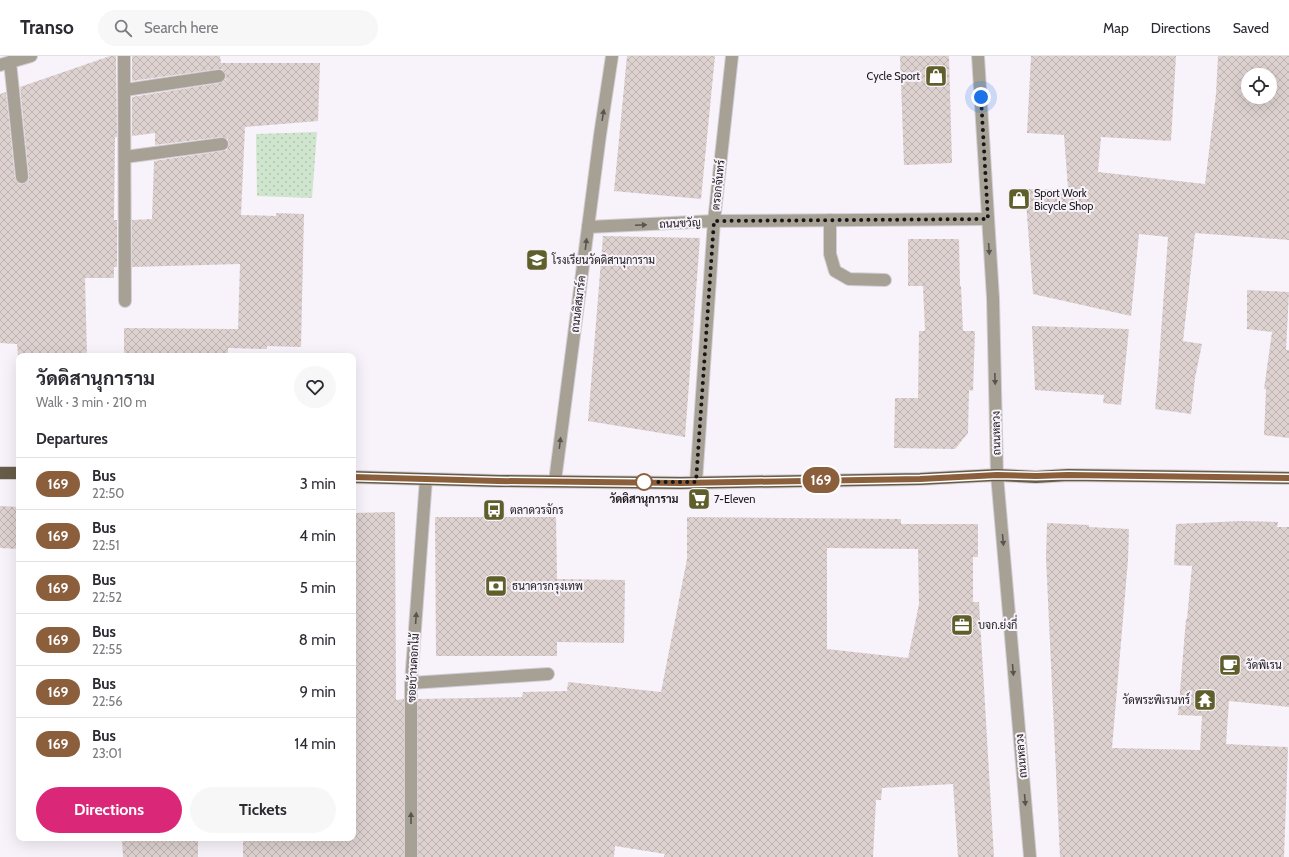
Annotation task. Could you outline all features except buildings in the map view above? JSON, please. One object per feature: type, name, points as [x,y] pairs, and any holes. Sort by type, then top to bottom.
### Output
[{"type":"main road","points":[[0,473],[16,473]]},
{"type":"main road","points":[[356,477],[696,482],[920,479],[997,475],[1289,478]]},
{"type":"street","points":[[22,177],[5,64],[31,56]]},
{"type":"street","points":[[124,56],[126,301]]},
{"type":"street","name":"ถนนดิสมาร์ค","points":[[555,481],[600,135],[612,56]]},
{"type":"street","name":"ตรอกจันทร์","points":[[696,482],[714,221],[732,56]]},
{"type":"street","name":"ถนนหลวง","points":[[978,56],[993,306],[997,475],[1030,857]]},
{"type":"street","points":[[125,90],[219,76]]},
{"type":"street","points":[[125,157],[222,144]]},
{"type":"street","name":"ถนนขวัญ","points":[[588,227],[714,221],[988,219]]},
{"type":"street","points":[[830,220],[830,254],[835,271],[849,279],[885,280]]},
{"type":"street","name":"ซอยบ้านดอกไม้","points":[[411,857],[411,683],[426,479]]},
{"type":"street","points":[[411,683],[548,674]]},
{"type":"green space","points":[[317,132],[312,198],[257,196],[256,134]]},
{"type":"bus line","name":"169","points":[[356,477],[498,481],[681,483],[920,479],[997,475],[1289,478]]},
{"type":"place","name":"Cycle Sport","points":[[936,76]]},
{"type":"place","name":"Sport Work Bicycle Shop","points":[[1019,199]]},
{"type":"place","name":"โรงเรียนวัดดิสานุการาม","points":[[537,260]]},
{"type":"place","name":"วัดดิสานุการาม","points":[[644,482]]},
{"type":"place","name":"7-Eleven","points":[[699,499]]},
{"type":"place","name":"ตลาดวรจักร","points":[[494,510]]},
{"type":"place","name":"ธนาคารกรุงเทพ","points":[[496,586]]},
{"type":"place","name":"บจก.ย่งกี่","points":[[962,625]]},
{"type":"place","name":"วัดพิเรน","points":[[1230,665]]},
{"type":"place","name":"วัดพระพิเรนทร์","points":[[1205,700]]},
{"type":"route","points":[[644,482],[696,482],[714,221],[988,219],[981,97]]}]
